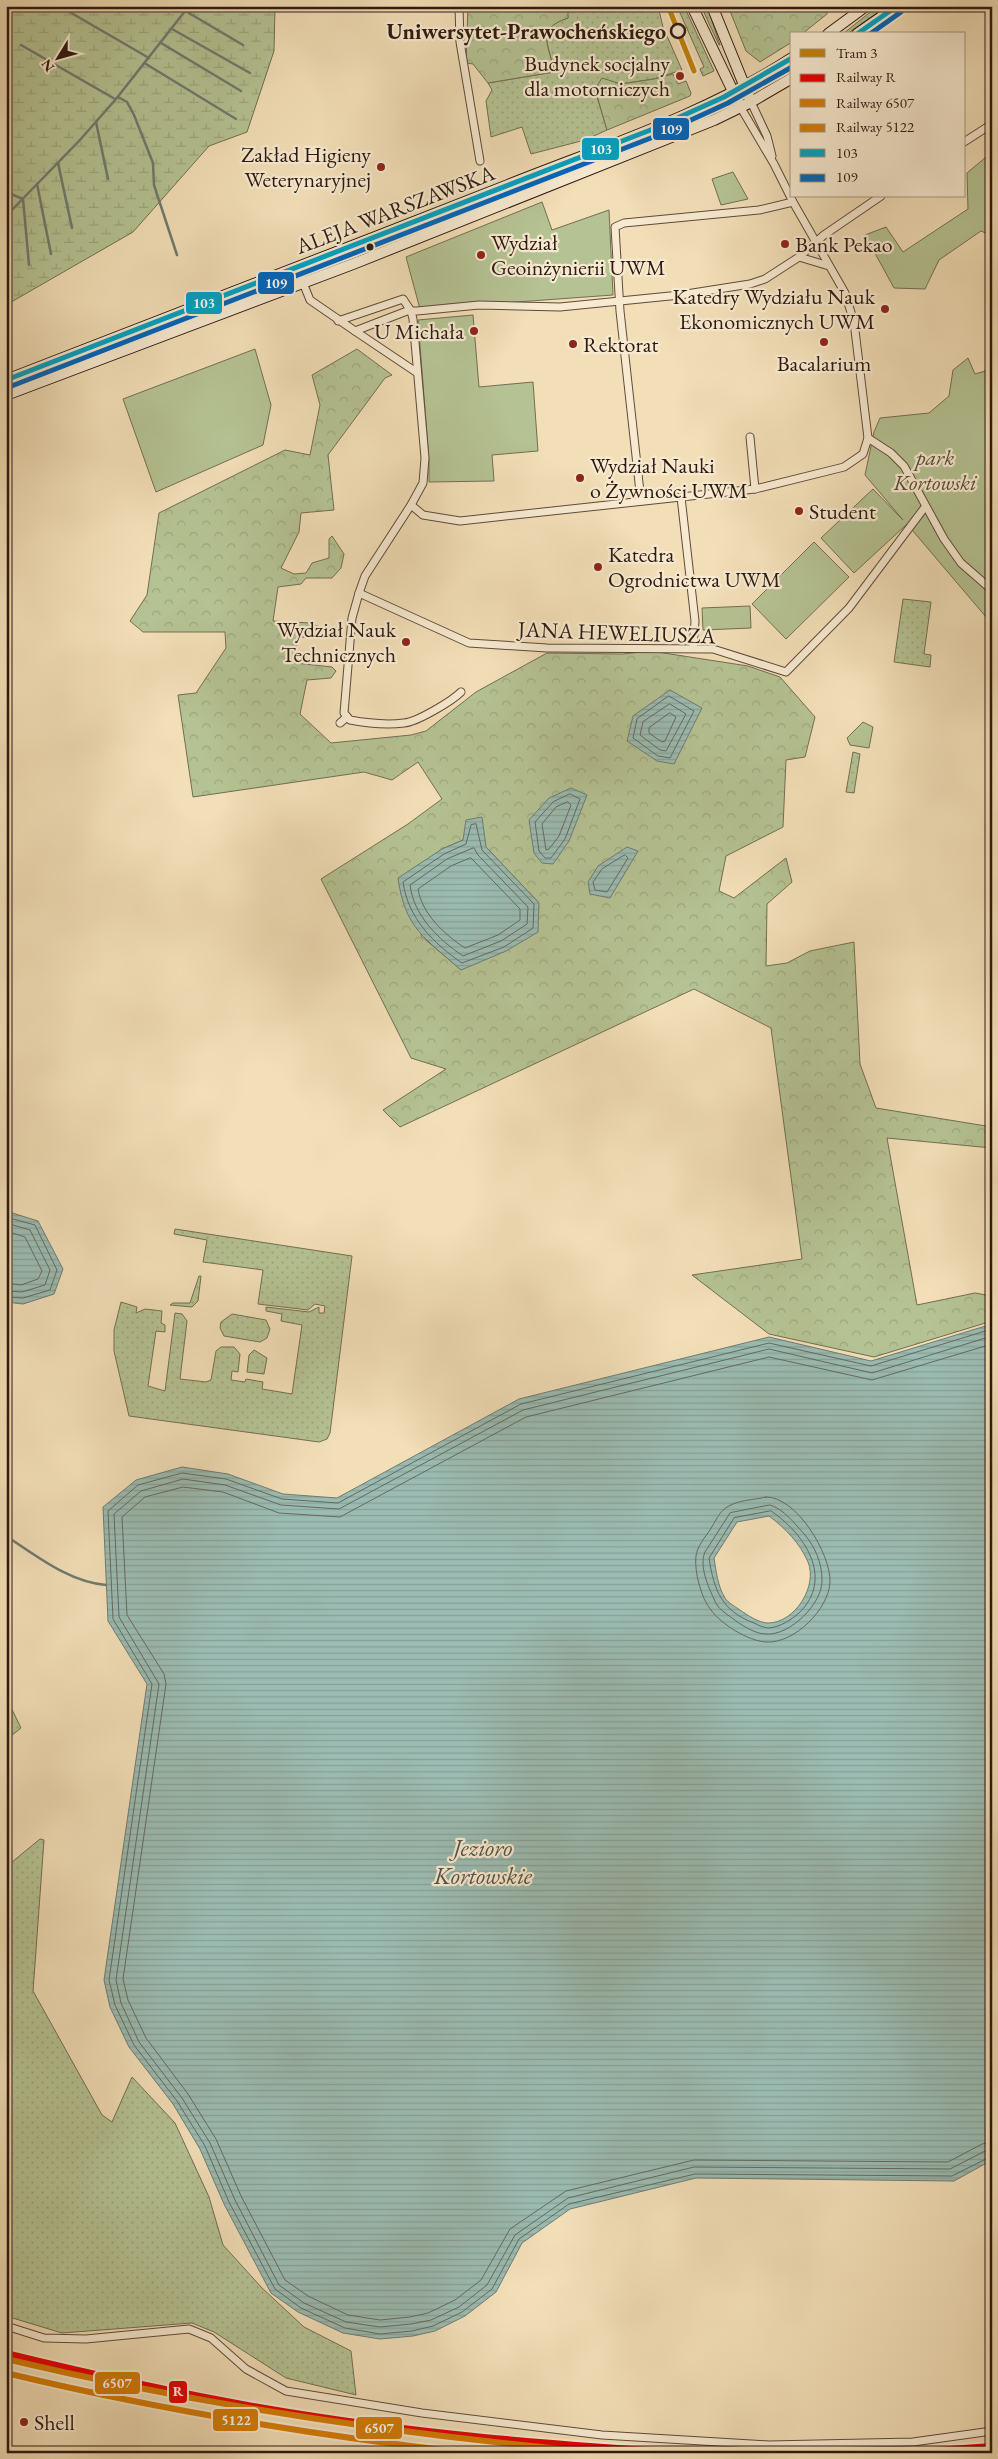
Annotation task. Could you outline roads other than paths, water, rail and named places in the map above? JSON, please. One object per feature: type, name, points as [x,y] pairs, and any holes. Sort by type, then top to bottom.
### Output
[{"type":"main road","points":[[692,6],[740,108]]},
{"type":"main road","points":[[712,6],[751,102]]},
{"type":"main road","points":[[831,32],[866,6]]},
{"type":"main road","points":[[860,32],[897,6]]},
{"type":"main road","name":"ALEJA WARSZAWSKA","points":[[6,380],[297,268],[719,99],[758,80],[790,59]]},
{"type":"main road","points":[[737,69],[758,80]]},
{"type":"main road","points":[[719,99],[725,75]]},
{"type":"main road","name":"ALEJA WARSZAWSKA","points":[[6,395],[302,283],[740,108],[790,79]]},
{"type":"street","points":[[459,6],[460,42],[480,161]]},
{"type":"street","points":[[751,102],[766,136],[774,164]]},
{"type":"street","points":[[740,108],[774,164],[790,196]]},
{"type":"street","points":[[966,141],[992,124]]},
{"type":"street","points":[[411,505],[423,515],[460,520],[755,489],[844,467],[863,454],[868,438],[854,322],[845,293],[791,198]]},
{"type":"street","points":[[355,331],[412,311],[479,305],[560,307],[750,284],[765,279],[799,257],[816,242],[878,198]]},
{"type":"street","points":[[641,501],[620,301],[615,227],[624,223],[759,210],[793,202]]},
{"type":"street","points":[[799,257],[829,266]]},
{"type":"street","points":[[297,268],[310,300],[338,321],[416,372]]},
{"type":"street","points":[[338,321],[403,299],[412,311],[424,458],[423,483],[365,576],[359,593],[352,618],[344,712],[350,720],[358,722],[406,723],[452,701],[461,692]]},
{"type":"street","points":[[750,437],[755,489]]},
{"type":"street","points":[[868,438],[891,453],[904,466],[925,507],[961,563],[992,590]]},
{"type":"street","points":[[681,497],[695,620],[693,648]]},
{"type":"street","name":"JANA HEWELIUSZA","points":[[359,593],[469,643],[547,648],[713,649],[786,672],[849,608],[925,507]]},
{"type":"street","points":[[340,723],[347,717]]},
{"type":"street","points":[[6,2326],[44,2338],[86,2339],[189,2329],[211,2338],[246,2370],[286,2391],[422,2413],[602,2435],[769,2444],[913,2442],[992,2431]]},
{"type":"water","points":[[670,690],[702,708],[674,764],[657,761],[627,741],[633,716]]},
{"type":"water","points":[[571,788],[587,795],[569,841],[553,864],[542,863],[534,853],[529,820],[549,798]]},
{"type":"water","points":[[482,817],[486,847],[539,903],[538,932],[506,951],[461,970],[427,940],[412,921],[401,895],[398,878],[442,849],[463,840],[466,820]]},
{"type":"water","points":[[627,847],[638,851],[610,898],[590,894],[588,882],[598,866]]},
{"type":"water","points":[[6,1211],[38,1221],[63,1269],[54,1294],[23,1304],[6,1302]]},
{"type":"water","name":"Jezioro Kortowskie","points":[[992,1324],[992,2160],[954,2181],[696,2178],[570,2209],[522,2243],[496,2292],[465,2316],[435,2331],[413,2336],[380,2339],[343,2333],[298,2312],[271,2293],[224,2204],[200,2149],[173,2104],[129,2047],[110,2007],[104,1980],[147,1684],[108,1621],[103,1507],[136,1480],[182,1467],[228,1474],[283,1494],[337,1498],[519,1399],[769,1337],[871,1361]],"holes":[[[769,1516],[801,1548],[808,1562],[810,1582],[802,1602],[795,1610],[787,1617],[768,1623],[753,1618],[726,1600],[719,1584],[714,1558],[737,1522]]]},
{"type":"waterway","points":[[177,6],[243,45]]},
{"type":"waterway","points":[[6,216],[79,141],[116,99],[189,6]]},
{"type":"waterway","points":[[61,7],[149,58]]},
{"type":"waterway","points":[[172,29],[250,73]]},
{"type":"waterway","points":[[161,43],[241,91]]},
{"type":"waterway","points":[[21,45],[115,99]]},
{"type":"waterway","points":[[146,64],[236,119]]},
{"type":"waterway","points":[[118,97],[127,102],[134,115],[153,163],[154,185],[177,255]]},
{"type":"waterway","points":[[96,122],[108,179]]},
{"type":"waterway","points":[[58,163],[72,228]]},
{"type":"waterway","points":[[37,184],[51,254]]},
{"type":"waterway","points":[[6,192],[23,199],[29,265]]},
{"type":"waterway","points":[[6,1536],[42,1560],[66,1573],[92,1583],[106,1585]]},
{"type":"tram line","name":"3","points":[[668,6],[694,71]]},
{"type":"rail line","name":"R","points":[[6,2353],[167,2390],[319,2417],[484,2437],[703,2453]]},
{"type":"rail line","name":"6507","points":[[6,2359],[154,2391],[303,2417],[528,2446],[604,2453]]},
{"type":"rail line","name":"5122","points":[[6,2373],[178,2410],[294,2430],[468,2453]]},
{"type":"rail line","name":"R","points":[[892,2453],[992,2446]]},
{"type":"place","name":"Uniwersytet-Prawocheńskiego","points":[[678,31]]},
{"type":"place","name":"Budynek socjalny dla motorniczych","points":[[680,76]]},
{"type":"place","name":"Zakład Higieny Weterynaryjnej","points":[[381,167]]},
{"type":"place","name":"Bank Pekao","points":[[785,244]]},
{"type":"place","name":"Wydział Geoinżynierii UWM","points":[[481,255]]},
{"type":"place","name":"Katedry Wydziału Nauk Ekonomicznych UWM","points":[[885,309]]},
{"type":"place","name":"U Michała","points":[[474,331]]},
{"type":"place","name":"Bacalarium","points":[[824,342]]},
{"type":"place","name":"Rektorat","points":[[573,344]]},
{"type":"place","name":"Wydział Nauki o Żywności UWM","points":[[580,478]]},
{"type":"place","name":"Student","points":[[799,511]]},
{"type":"place","name":"Katedra Ogrodnictwa UWM","points":[[598,567]]},
{"type":"place","name":"Wydział Nauk Technicznych","points":[[406,642]]},
{"type":"place","name":"Shell","points":[[24,2422]]},
{"type":"park label","name":"park Kortowski","points":[[935,470]]}]
